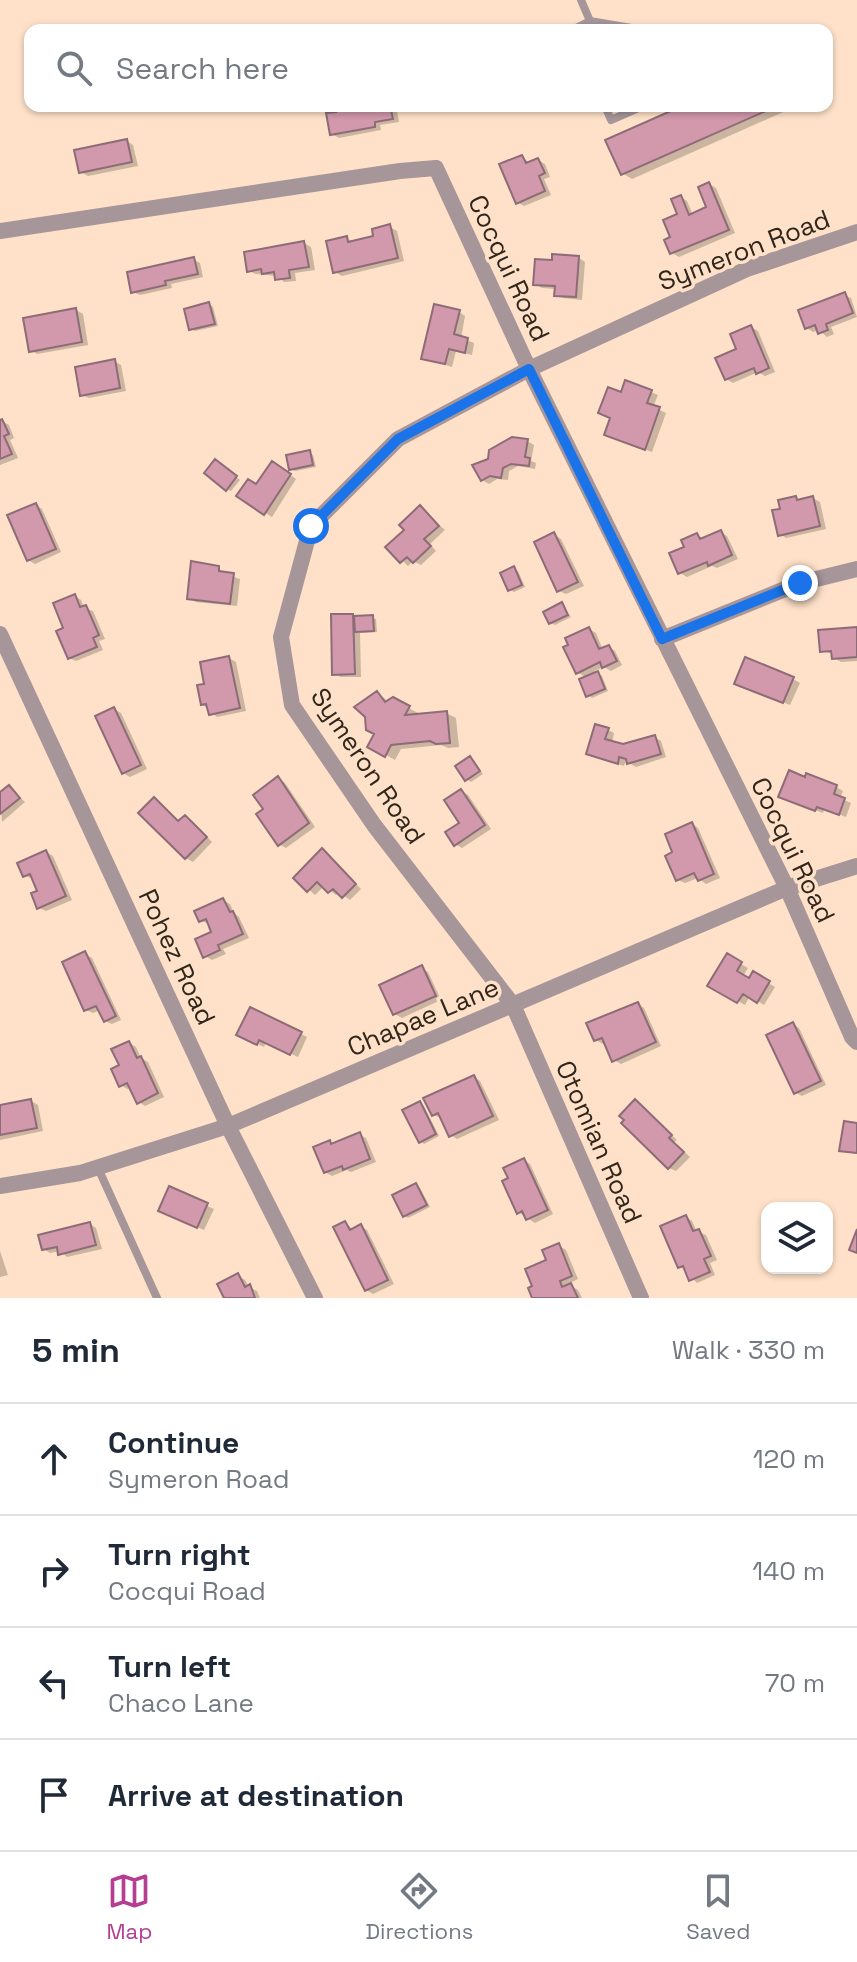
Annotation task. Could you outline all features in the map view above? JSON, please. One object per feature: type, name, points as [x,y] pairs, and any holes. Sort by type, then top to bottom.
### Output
[{"type":"street","name":"Cocqui Road","points":[[0,231],[436,168],[529,369],[787,888],[852,1037],[857,1042]]},
{"type":"street","name":"Symeron Road","points":[[513,1005],[374,825],[292,705],[281,637],[311,526],[398,439],[529,369],[747,269],[857,232]]},
{"type":"street","points":[[662,639],[800,583],[857,569]]},
{"type":"street","name":"Pohez Road","points":[[0,634],[228,1126],[315,1298]]},
{"type":"street","name":"Chapae Lane","points":[[0,1186],[80,1173],[228,1126],[787,888],[857,866]]},
{"type":"street","name":"Otomian Road","points":[[513,1005],[641,1298]]},
{"type":"lane","points":[[581,0],[590,21]]},
{"type":"lane","points":[[584,24],[590,21],[600,24]]},
{"type":"lane","points":[[608,112],[611,120],[629,112]]},
{"type":"lane","points":[[98,1167],[157,1298]]},
{"type":"building","points":[[391,112],[393,119],[375,122],[375,127],[330,135],[326,113]]},
{"type":"building","points":[[668,112],[763,112],[621,175],[605,140]]},
{"type":"building","points":[[127,139],[132,162],[79,173],[74,150]]},
{"type":"building","points":[[522,155],[526,163],[538,158],[545,173],[539,176],[545,191],[516,204],[499,164]]},
{"type":"building","points":[[709,182],[729,230],[670,254],[664,240],[670,237],[663,220],[677,214],[671,199],[681,195],[689,215],[706,207],[698,187]]},
{"type":"building","points":[[390,224],[398,258],[333,273],[326,241],[347,236],[348,242],[373,236],[372,229]]},
{"type":"building","points":[[304,241],[309,267],[289,270],[290,278],[275,280],[274,272],[262,274],[261,269],[247,272],[244,252]]},
{"type":"building","points":[[552,254],[579,256],[576,297],[554,296],[555,286],[533,285],[535,259],[552,260]]},
{"type":"building","points":[[194,257],[198,274],[131,293],[127,272]]},
{"type":"building","points":[[845,292],[853,313],[826,324],[828,330],[818,334],[815,325],[805,329],[798,310]]},
{"type":"building","points":[[209,302],[215,324],[189,330],[184,309]]},
{"type":"building","points":[[434,304],[460,310],[454,334],[468,338],[465,353],[449,349],[445,364],[421,359]]},
{"type":"building","points":[[76,308],[82,342],[29,352],[23,318]]},
{"type":"building","points":[[751,325],[769,368],[756,374],[754,368],[725,380],[715,358],[736,349],[730,334]]},
{"type":"building","points":[[115,359],[120,388],[80,396],[75,367]]},
{"type":"building","points":[[625,380],[652,390],[647,403],[660,407],[645,450],[604,435],[610,418],[598,413],[608,387],[621,392]]},
{"type":"building","points":[[0,420],[9,434],[4,436],[12,454],[0,459]]},
{"type":"building","points":[[512,437],[528,439],[525,457],[530,458],[529,466],[511,464],[503,468],[501,478],[490,476],[481,481],[472,465],[488,459],[489,450]]},
{"type":"building","points":[[310,450],[313,465],[289,470],[286,455]]},
{"type":"building","points":[[215,459],[237,476],[226,491],[204,473]]},
{"type":"building","points":[[272,461],[291,474],[264,515],[236,496],[248,479],[256,484]]},
{"type":"building","points":[[796,496],[797,500],[813,496],[820,526],[778,536],[772,510],[780,509],[778,500]]},
{"type":"building","points":[[36,503],[56,549],[27,561],[7,515]]},
{"type":"building","points":[[420,505],[439,526],[424,539],[431,546],[413,563],[407,557],[400,563],[385,547],[404,530],[399,525]]},
{"type":"building","points":[[721,530],[732,555],[708,566],[707,562],[678,574],[669,553],[684,547],[681,540],[697,533],[700,539]]},
{"type":"building","points":[[554,532],[578,582],[557,592],[534,542]]},
{"type":"building","points":[[191,561],[219,566],[219,571],[234,573],[230,604],[187,599]]},
{"type":"building","points":[[514,566],[522,585],[508,591],[500,573]]},
{"type":"building","points":[[75,594],[80,607],[86,605],[99,635],[93,638],[97,647],[68,659],[56,631],[63,628],[53,603]]},
{"type":"building","points":[[562,602],[568,615],[549,624],[543,612]]},
{"type":"building","points":[[331,614],[353,614],[355,674],[332,675]]},
{"type":"building","points":[[373,615],[374,631],[355,632],[354,616]]},
{"type":"building","points":[[589,627],[599,649],[609,645],[617,661],[602,668],[600,662],[576,674],[563,647],[568,645],[565,638]]},
{"type":"building","points":[[857,627],[857,657],[832,659],[831,651],[820,652],[818,630]]},
{"type":"building","points":[[229,656],[240,708],[209,715],[206,704],[201,705],[197,685],[204,684],[200,662]]},
{"type":"building","points":[[745,657],[794,677],[783,703],[734,684]]},
{"type":"building","points":[[598,671],[605,689],[586,697],[579,679]]},
{"type":"building","points":[[377,691],[385,702],[393,697],[410,706],[405,715],[447,711],[450,743],[430,741],[391,745],[385,757],[367,747],[374,734],[366,730],[365,717],[354,707]]},
{"type":"building","points":[[114,707],[141,765],[122,774],[95,716]]},
{"type":"building","points":[[595,724],[609,728],[605,739],[623,744],[655,735],[661,754],[627,764],[626,759],[619,757],[618,764],[586,754]]},
{"type":"building","points":[[470,756],[480,771],[465,781],[455,766]]},
{"type":"building","points":[[789,770],[837,785],[834,794],[845,798],[839,815],[817,807],[815,811],[778,797]]},
{"type":"building","points":[[278,776],[309,823],[278,846],[256,814],[263,809],[253,795]]},
{"type":"building","points":[[9,785],[20,798],[0,814],[0,792]]},
{"type":"building","points":[[461,789],[485,825],[454,846],[445,832],[459,823],[444,800]]},
{"type":"building","points":[[154,797],[178,821],[185,815],[207,837],[185,859],[138,813]]},
{"type":"building","points":[[692,822],[714,874],[698,881],[694,873],[676,881],[665,856],[672,852],[665,834]]},
{"type":"building","points":[[322,848],[356,884],[342,898],[333,889],[328,893],[317,882],[307,892],[293,878]]},
{"type":"building","points":[[46,850],[66,896],[37,909],[31,893],[37,891],[30,874],[23,877],[17,863]]},
{"type":"building","points":[[223,898],[230,912],[233,911],[243,934],[218,945],[220,950],[203,958],[195,939],[211,932],[206,919],[199,922],[194,911]]},
{"type":"building","points":[[85,951],[116,1016],[104,1022],[96,1006],[84,1011],[62,962]]},
{"type":"building","points":[[727,953],[742,962],[737,971],[749,978],[753,971],[770,981],[757,1003],[743,994],[737,1003],[707,986]]},
{"type":"building","points":[[422,965],[436,996],[393,1015],[379,985]]},
{"type":"building","points":[[638,1002],[656,1042],[612,1062],[602,1038],[594,1041],[586,1023]]},
{"type":"building","points":[[250,1007],[302,1032],[290,1055],[259,1040],[257,1045],[236,1035]]},
{"type":"building","points":[[793,1022],[821,1081],[794,1094],[766,1035]]},
{"type":"building","points":[[129,1041],[137,1058],[141,1056],[158,1093],[137,1104],[127,1083],[119,1087],[111,1069],[119,1065],[111,1049]]},
{"type":"building","points":[[474,1075],[493,1116],[449,1137],[438,1113],[432,1116],[423,1098]]},
{"type":"building","points":[[31,1099],[37,1128],[0,1135],[0,1105]]},
{"type":"building","points":[[635,1099],[672,1135],[669,1138],[684,1152],[668,1169],[621,1123],[624,1120],[619,1116]]},
{"type":"building","points":[[420,1101],[436,1134],[419,1143],[402,1110]]},
{"type":"building","points":[[844,1121],[857,1123],[857,1153],[839,1151]]},
{"type":"building","points":[[360,1132],[370,1159],[343,1170],[342,1166],[324,1173],[313,1147],[330,1140],[331,1144]]},
{"type":"building","points":[[524,1158],[548,1210],[526,1220],[522,1211],[517,1214],[502,1181],[508,1178],[503,1168]]},
{"type":"building","points":[[416,1183],[427,1205],[403,1217],[392,1195]]},
{"type":"building","points":[[169,1186],[208,1203],[197,1228],[158,1211]]},
{"type":"building","points":[[686,1215],[693,1231],[699,1229],[711,1256],[704,1259],[710,1272],[689,1281],[683,1266],[678,1268],[660,1226]]},
{"type":"building","points":[[345,1221],[350,1230],[361,1224],[388,1280],[365,1291],[333,1227]]},
{"type":"building","points":[[90,1222],[96,1245],[58,1255],[57,1247],[42,1250],[38,1235]]},
{"type":"building","points":[[857,1229],[857,1253],[849,1250]]},
{"type":"building","points":[[559,1243],[572,1276],[560,1281],[562,1287],[571,1283],[578,1298],[532,1298],[528,1288],[532,1286],[525,1269],[546,1260],[542,1250]]},
{"type":"building","points":[[238,1273],[245,1287],[250,1284],[255,1298],[224,1298],[217,1284]]},
{"type":"route","points":[[311,526],[398,439],[529,369],[662,639],[800,583]]}]
